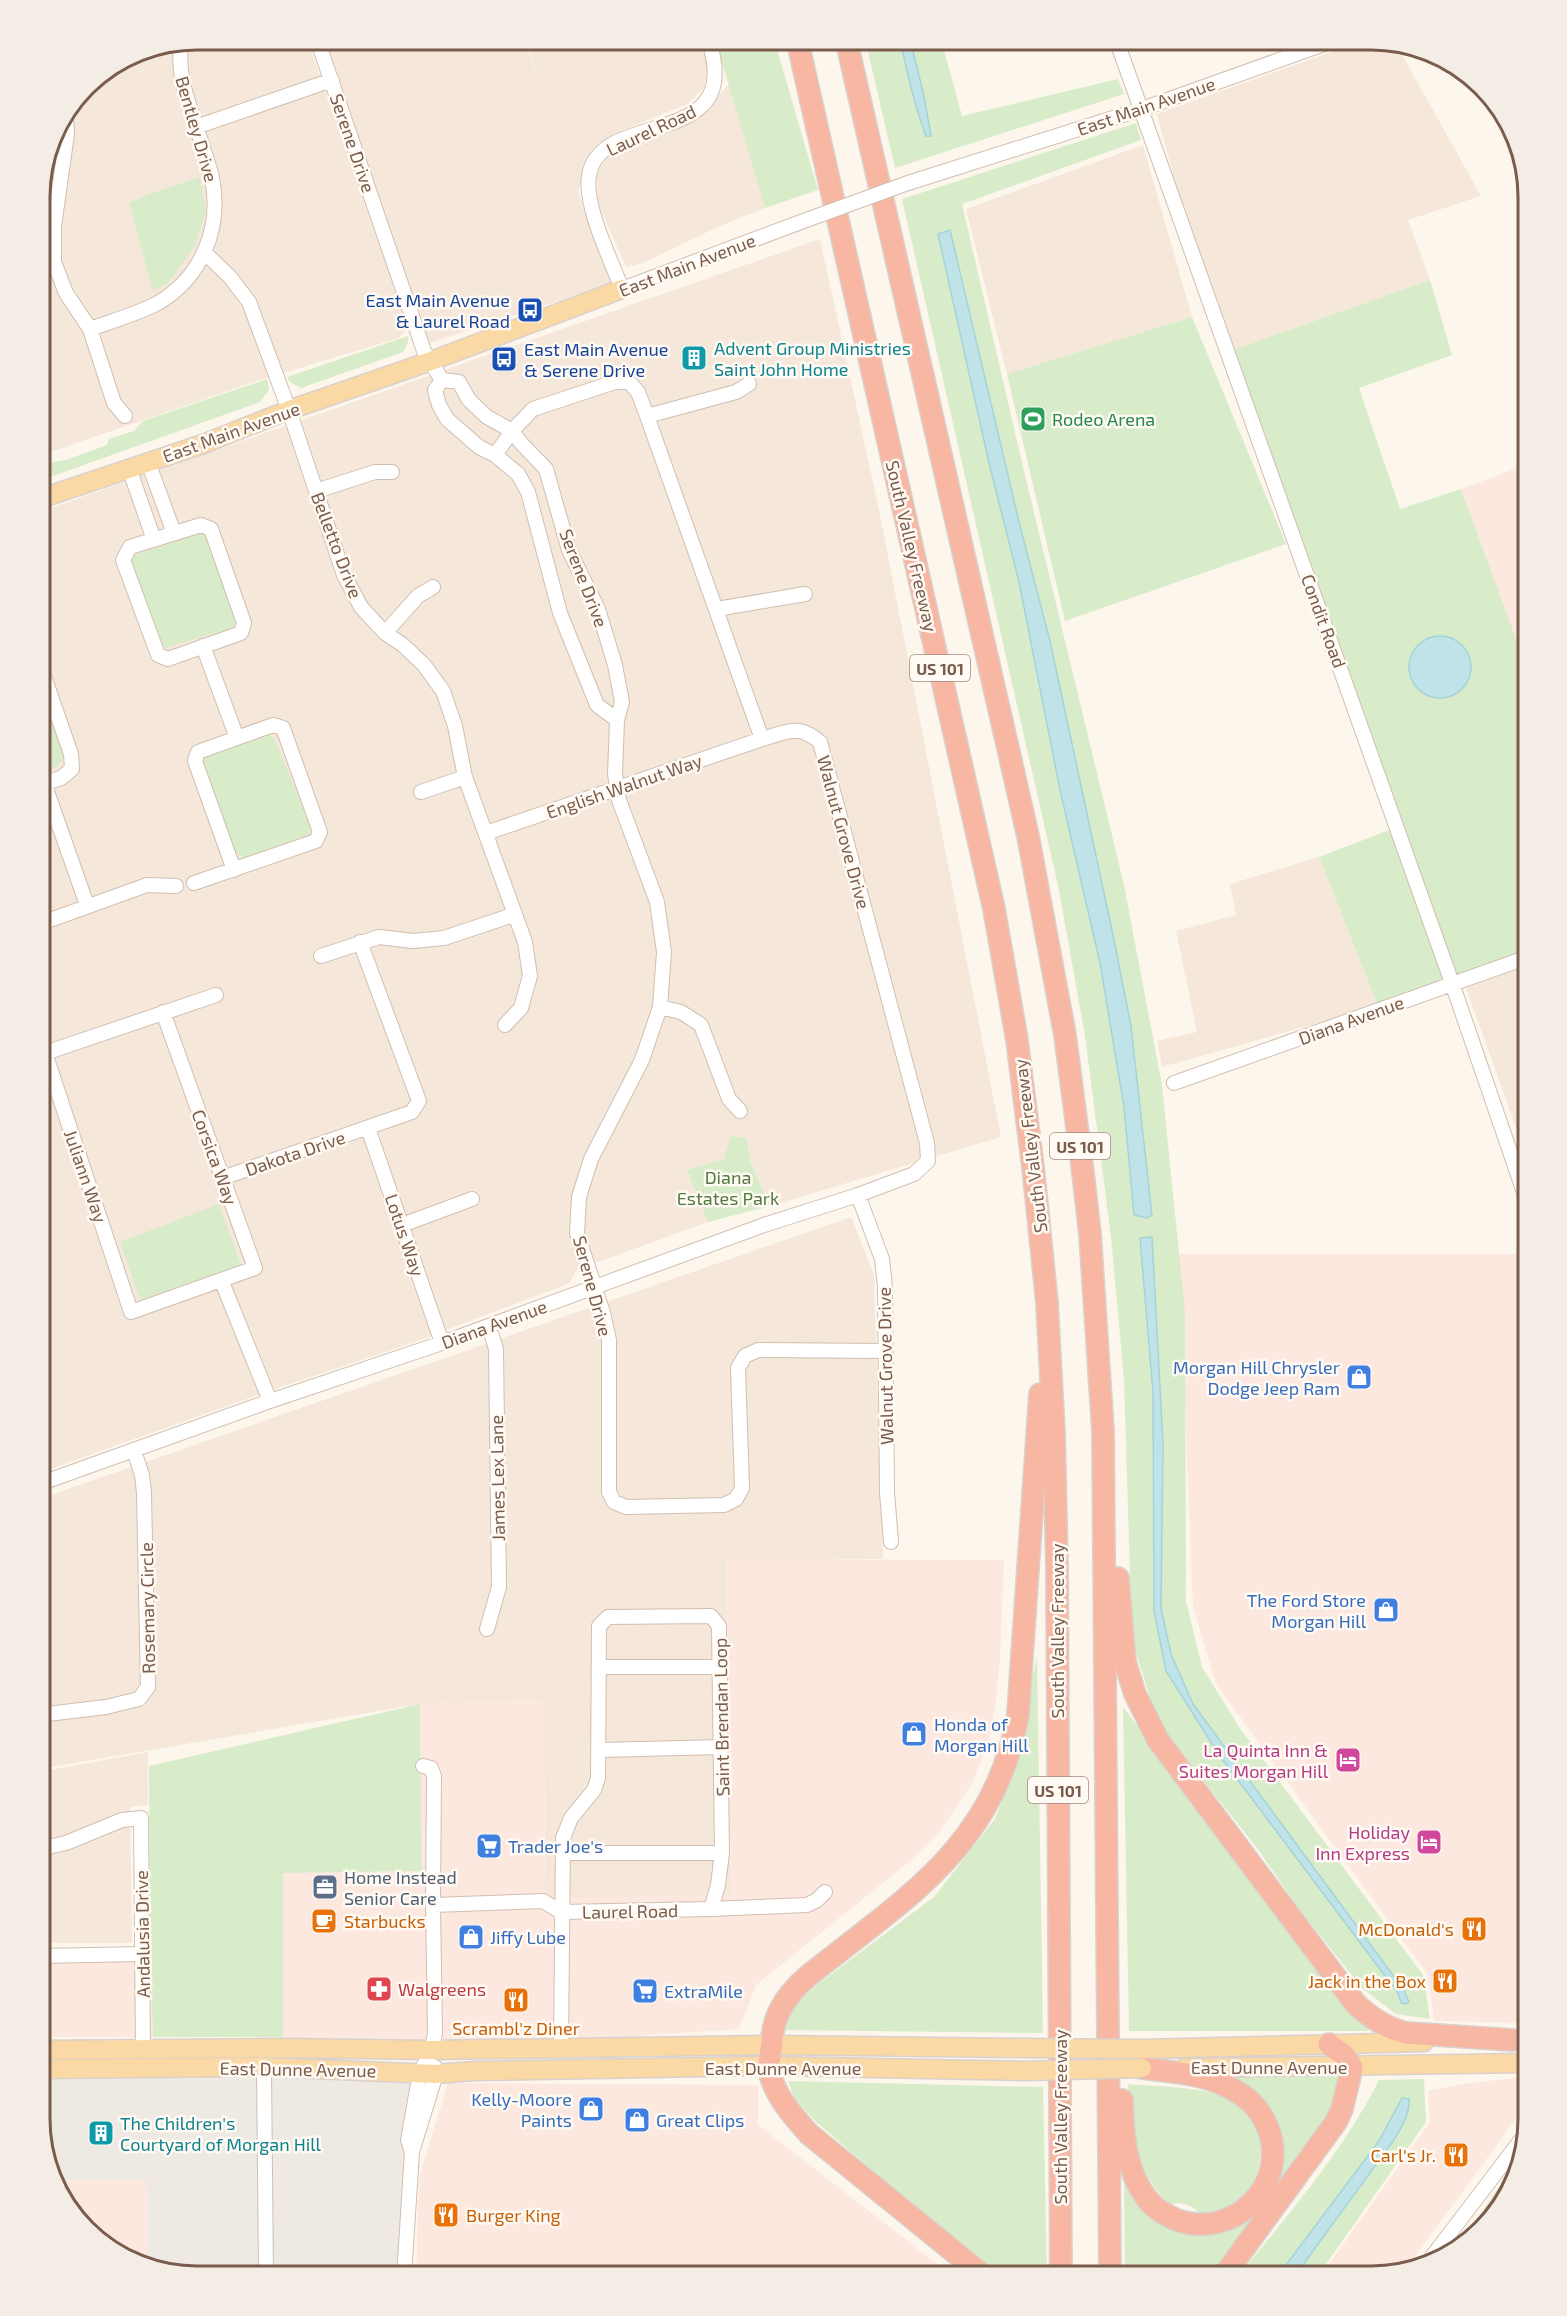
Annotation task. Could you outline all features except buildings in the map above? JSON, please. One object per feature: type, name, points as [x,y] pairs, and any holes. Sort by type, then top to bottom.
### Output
[{"type":"highway","name":"South Valley Freeway","points":[[799,50],[994,909],[1026,1106],[1047,1303],[1056,1501],[1061,2266]]},
{"type":"highway","name":"US 101","points":[[849,50],[1014,774],[1052,957],[1088,1214],[1103,1431],[1110,2266]]},
{"type":"highway","points":[[971,2266],[808,2134],[796,2121],[778,2093],[769,2066],[771,2034],[775,2020],[788,1995],[808,1976],[923,1884],[954,1853],[989,1802],[1005,1766],[1015,1732],[1020,1694],[1047,1303]]},
{"type":"highway","points":[[1103,1431],[1117,1555],[1125,1662],[1135,1694],[1158,1740],[1345,1991],[1366,2014],[1392,2029],[1406,2033],[1518,2040]]},
{"type":"highway","points":[[1107,1925],[1120,2056],[1123,2123],[1127,2152],[1134,2175],[1146,2199],[1171,2218],[1196,2225],[1210,2225],[1226,2221],[1250,2205],[1260,2192],[1272,2166],[1273,2144],[1266,2123],[1247,2098],[1221,2084],[1141,2059]]},
{"type":"highway","points":[[1231,2266],[1336,2122],[1342,2109],[1352,2067],[1344,2055],[1329,2044]]},
{"type":"main road","name":"East Main Avenue","points":[[50,495],[203,444],[289,410],[431,361],[622,289]]},
{"type":"main road","name":"East Dunne Avenue","points":[[50,2068],[264,2067],[428,2073],[769,2066],[1025,2071],[1329,2044],[1518,2040]]},
{"type":"main road","name":"East Dunne Avenue","points":[[50,2050],[233,2048],[432,2050],[772,2045],[1025,2048],[1141,2059],[1352,2067],[1518,2063]]},
{"type":"main road","points":[[233,2048],[243,2056],[256,2058],[264,2067],[277,2057],[317,2057],[329,2049]]},
{"type":"main road","points":[[97,2068],[100,2063],[107,2060],[134,2057],[144,2049]]},
{"type":"street","name":"Serene Drive","points":[[321,50],[424,351],[442,380]]},
{"type":"street","name":"Laurel Road","points":[[622,289],[594,215],[588,192],[589,174],[596,158],[607,148],[688,116],[704,105],[712,91],[716,73],[712,50]]},
{"type":"street","name":"Condit Road","points":[[1120,50],[1518,1175]]},
{"type":"street","name":"East Main Avenue","points":[[622,289],[908,183],[1142,109],[1307,50]]},
{"type":"street","name":"Bentley Drive","points":[[90,329],[158,302],[194,272],[205,253],[212,234],[216,206],[212,178],[184,93],[179,64],[180,51]]},
{"type":"street","points":[[196,127],[332,80]]},
{"type":"street","points":[[67,128],[54,226],[54,262],[66,293],[90,329],[114,403],[125,416]]},
{"type":"street","points":[[56,155],[64,156]]},
{"type":"street","name":"Belletto Drive","points":[[205,253],[230,277],[249,302],[289,410],[344,574],[361,607],[385,633],[403,645],[424,665],[443,691],[455,726],[465,777],[513,915],[525,942],[530,976],[520,1008],[505,1025]]},
{"type":"street","name":"Serene Drive","points":[[442,380],[459,382],[469,400],[488,417],[512,431],[546,469],[569,550],[598,609],[615,665],[622,702],[617,720],[615,774],[619,800],[657,902],[664,952],[660,1008],[642,1060],[591,1159],[579,1197],[577,1233],[603,1313],[609,1340],[609,1492],[614,1502],[626,1507],[724,1505],[736,1499],[741,1488],[738,1368],[745,1356],[758,1350],[884,1351]]},
{"type":"street","name":"Serene Drive","points":[[442,380],[435,390],[439,405],[447,419],[479,447],[495,455],[518,474],[528,492],[560,614],[597,705],[617,720]]},
{"type":"street","points":[[495,455],[512,431],[533,409],[615,382],[629,382],[638,392],[647,416],[762,739]]},
{"type":"street","points":[[647,416],[736,392],[749,384]]},
{"type":"street","points":[[148,462],[174,533]]},
{"type":"street","points":[[129,468],[154,540]]},
{"type":"street","points":[[316,491],[375,472],[393,472]]},
{"type":"street","points":[[201,525],[211,529],[244,622],[241,633],[168,659],[158,655],[123,560],[130,548],[174,533],[201,525]]},
{"type":"street","points":[[385,633],[418,596],[433,586]]},
{"type":"street","points":[[717,609],[805,594]]},
{"type":"street","points":[[203,646],[237,738]]},
{"type":"street","points":[[50,694],[71,754],[72,769],[61,778],[50,781]]},
{"type":"street","points":[[194,883],[234,870],[316,841],[320,832],[283,728],[273,725],[198,752],[195,761],[234,870]]},
{"type":"street","name":"Walnut Grove Drive","points":[[762,739],[793,730],[809,732],[820,742],[927,1143]]},
{"type":"street","name":"English Walnut Way","points":[[486,833],[762,739]]},
{"type":"street","points":[[421,792],[465,777]]},
{"type":"street","points":[[50,808],[87,905]]},
{"type":"street","points":[[50,920],[147,885],[176,886]]},
{"type":"street","points":[[321,956],[379,937],[413,941],[444,938],[513,915]]},
{"type":"street","name":"Dakota Drive","points":[[222,1178],[412,1112],[419,1101],[360,942]]},
{"type":"street","name":"Diana Avenue","points":[[1174,1083],[1518,960]]},
{"type":"street","name":"Juliann Way","points":[[50,1051],[216,995]]},
{"type":"street","points":[[660,1008],[681,1012],[701,1025],[729,1099],[740,1111]]},
{"type":"street","name":"Corsica Way","points":[[163,1012],[255,1268],[222,1282]]},
{"type":"street","name":"Juliann Way","points":[[50,1068],[131,1312],[222,1282]]},
{"type":"street","name":"Lotus Way","points":[[368,1128],[442,1343]]},
{"type":"street","name":"Diana Avenue","points":[[50,1481],[270,1401],[442,1343],[764,1225],[858,1195],[914,1174],[928,1161],[927,1143]]},
{"type":"street","name":"Walnut Grove Drive","points":[[858,1195],[882,1259],[885,1287],[887,1492],[891,1542]]},
{"type":"street","points":[[402,1225],[472,1199]]},
{"type":"street","points":[[222,1282],[270,1401]]},
{"type":"street","name":"James Lex Lane","points":[[487,1629],[499,1587],[496,1349],[489,1326]]},
{"type":"street","name":"Rosemary Circle","points":[[50,1714],[106,1707],[139,1699],[148,1687],[144,1493],[142,1475],[134,1451]]},
{"type":"street","name":"Saint Brendan Loop","points":[[561,2048],[563,1838],[571,1818],[594,1790],[598,1778],[600,1750],[599,1626],[608,1617],[711,1616],[719,1626],[722,1853],[718,1885],[711,1909]]},
{"type":"street","points":[[599,1667],[720,1667]]},
{"type":"street","points":[[600,1750],[722,1747]]},
{"type":"street","points":[[405,2266],[412,2152],[435,2033],[434,1776],[430,1768],[423,1766]]},
{"type":"street","name":"Andalusia Drive","points":[[50,1847],[66,1843],[122,1820],[141,1818],[144,2049]]},
{"type":"street","points":[[562,1853],[722,1853]]},
{"type":"street","name":"Laurel Road","points":[[433,1905],[543,1901],[561,1912],[711,1909],[807,1905],[818,1900],[825,1892]]},
{"type":"street","points":[[50,1956],[141,1954]]},
{"type":"street","points":[[264,2067],[266,2266]]},
{"type":"street","points":[[1437,2250],[1514,2149]]},
{"type":"shaded area","points":[[187,50],[311,50],[408,327],[399,338],[254,382],[50,452],[50,187],[55,158],[69,123],[92,92],[123,69],[149,57]]},
{"type":"shaded area","points":[[324,50],[528,50],[545,99],[529,50],[703,50],[708,65],[704,87],[688,104],[620,131],[592,149],[578,192],[611,284],[429,343]]},
{"type":"shaded area","points":[[1337,50],[1399,52],[1481,196],[1408,220],[1430,280],[1230,351],[1190,238],[1157,114]]},
{"type":"shaded area","points":[[729,84],[765,208],[722,225],[643,263],[626,267],[598,203],[597,174],[608,156],[633,143],[699,119]]},
{"type":"shaded area","points":[[1143,145],[1192,317],[1007,374],[966,209]]},
{"type":"shaded area","points":[[820,239],[879,510],[1001,1137],[770,1206],[750,1161],[747,1138],[724,1159],[687,1170],[708,1222],[576,1270],[570,1283],[412,1343],[50,1469],[50,508]]},
{"type":"shaded area","points":[[1518,468],[1518,644],[1461,489]]},
{"type":"shaded area","points":[[1319,857],[1378,1006],[1162,1067],[1157,1041],[1197,1032],[1176,931],[1236,915],[1230,884]]},
{"type":"shaded area","points":[[1518,969],[1518,1133],[1466,988]]},
{"type":"shaded area","points":[[851,1217],[874,1275],[883,1559],[726,1561],[731,1895],[545,1899],[544,1701],[420,1704],[50,1767],[50,1495]]},
{"type":"shaded area","points":[[1179,1254],[1518,1254],[1518,2023],[1434,2021],[1428,1975],[1216,1684],[1193,1607]]},
{"type":"shaded area","points":[[726,1560],[1004,1560],[1000,1658],[995,1707],[988,1743],[972,1783],[940,1831],[909,1862],[756,1985],[739,2029],[283,2060],[283,1873],[422,1871],[420,1704],[544,1701],[545,1898],[731,1895]]},
{"type":"shaded area","points":[[148,1752],[148,1805],[130,1807],[132,1943],[50,1943],[50,1770]]},
{"type":"shaded area","points":[[50,1961],[150,1961],[153,2037],[50,2037]]},
{"type":"shaded area","points":[[1518,2077],[1518,2116],[1412,2260],[1390,2265],[1328,2266],[1430,2122],[1428,2091]]},
{"type":"shaded area","points":[[50,2078],[420,2079],[397,2266],[187,2266],[149,2259],[147,2180],[63,2180],[51,2139]]},
{"type":"shaded area","points":[[448,2083],[758,2085],[758,2125],[940,2266],[416,2266],[419,2178]]},
{"type":"shaded area","points":[[147,2179],[148,2259],[115,2242],[100,2230],[74,2201],[63,2180]]},
{"type":"green space","points":[[718,50],[777,50],[818,190],[765,208]]},
{"type":"green space","points":[[868,50],[944,50],[962,116],[1118,79],[1124,94],[895,168]]},
{"type":"green space","points":[[1136,123],[1141,140],[962,204],[1124,885],[1162,1085],[1185,1312],[1186,1601],[1202,1667],[1239,1727],[1423,1975],[1430,2019],[1396,2014],[1362,1988],[1300,1910],[1257,1848],[1165,1732],[1153,1707],[1132,1640],[1124,1379],[1111,1237],[1085,1036],[1059,890],[902,199]]},
{"type":"green space","points":[[200,177],[206,211],[195,246],[168,283],[153,291],[129,203]]},
{"type":"green space","points":[[1430,280],[1452,355],[1359,388],[1400,509],[1461,489],[1518,644],[1518,956],[1378,1006],[1319,857],[1397,827],[1230,351]]},
{"type":"green space","points":[[1192,317],[1286,544],[1065,621],[1007,374]]},
{"type":"green space","points":[[408,336],[408,343],[403,352],[301,388],[290,382],[287,377]]},
{"type":"green space","points":[[267,379],[269,390],[260,402],[50,477],[50,462],[66,460],[107,445],[109,439],[134,431],[143,421]]},
{"type":"green space","points":[[200,533],[205,534],[235,618],[235,625],[166,648],[162,646],[131,561],[134,555]]},
{"type":"green space","points":[[50,710],[64,752],[59,765],[50,769]]},
{"type":"green space","points":[[268,734],[274,738],[311,827],[309,835],[244,858],[233,850],[203,760],[206,753]]},
{"type":"green space","name":"Diana Estates Park","points":[[731,1136],[747,1138],[750,1161],[770,1206],[708,1222],[687,1170],[724,1159]]},
{"type":"green space","points":[[219,1204],[241,1265],[140,1300],[120,1242]]},
{"type":"green space","points":[[1037,1656],[1043,2033],[783,2030],[786,2016],[810,1990],[934,1897],[995,1819],[1013,1773]]},
{"type":"green space","points":[[420,1704],[422,1871],[283,1873],[283,2037],[153,2037],[150,1961],[149,1766]]},
{"type":"green space","points":[[1123,1707],[1369,2031],[1129,2031]]},
{"type":"green space","points":[[1342,2074],[1340,2090],[1321,2130],[1221,2266],[1125,2266],[1124,2178],[1201,2232],[1279,2170],[1231,2077]]},
{"type":"green space","points":[[1424,2079],[1426,2122],[1325,2266],[1246,2266],[1332,2158],[1379,2080]]},
{"type":"green space","points":[[788,2081],[1043,2087],[1047,2266],[984,2266],[815,2121],[795,2099]]},
{"type":"green space","points":[[1128,2084],[1185,2088],[1214,2093],[1236,2103],[1250,2117],[1258,2135],[1260,2153],[1258,2171],[1250,2187],[1238,2201],[1222,2210],[1202,2214],[1184,2204],[1171,2205],[1159,2193],[1142,2165],[1134,2134]]},
{"type":"green space","points":[[1506,2177],[1498,2193],[1487,2209],[1475,2224],[1471,2227]]},
{"type":"water","points":[[902,50],[913,50],[931,136],[926,136]]},
{"type":"water","points":[[950,230],[1020,526],[1050,641],[1113,935],[1131,1026],[1152,1215],[1147,1218],[1134,1215],[1124,1107],[1100,963],[1060,790],[1019,582],[989,463],[938,234]]},
{"type":"water","points":[[1434,636],[1446,636],[1462,645],[1469,655],[1471,667],[1469,679],[1462,689],[1446,698],[1434,698],[1423,693],[1414,684],[1409,673],[1409,661],[1414,650],[1423,641]]},
{"type":"water","points":[[1152,1237],[1163,1444],[1161,1608],[1171,1654],[1193,1704],[1404,1990],[1409,2002],[1405,2004],[1401,2003],[1398,1993],[1219,1755],[1166,1671],[1154,1611],[1153,1392],[1140,1238]]},
{"type":"water","points":[[1402,2098],[1409,2099],[1405,2120],[1394,2140],[1302,2266],[1285,2266],[1379,2141]]},
{"type":"place","name":"East Main Avenue & Laurel Road","points":[[530,310]]},
{"type":"place","name":"Advent Group Ministries Saint John Home","points":[[694,358]]},
{"type":"place","name":"East Main Avenue & Serene Drive","points":[[504,359]]},
{"type":"place","name":"Rodeo Arena","points":[[1033,419]]},
{"type":"place","name":"Morgan Hill Chrysler Dodge Jeep Ram","points":[[1359,1377]]},
{"type":"place","name":"The Ford Store Morgan Hill","points":[[1386,1610]]},
{"type":"place","name":"Honda of Morgan Hill","points":[[914,1734]]},
{"type":"place","name":"La Quinta Inn & Suites Morgan Hill","points":[[1348,1760]]},
{"type":"place","name":"Holiday Inn Express","points":[[1429,1842]]},
{"type":"place","name":"Trader Joe's","points":[[489,1846]]},
{"type":"place","name":"Home Instead Senior Care","points":[[325,1887]]},
{"type":"place","name":"Starbucks","points":[[324,1921]]},
{"type":"place","name":"McDonald's","points":[[1474,1929]]},
{"type":"place","name":"Jiffy Lube","points":[[471,1937]]},
{"type":"place","name":"Jack in the Box","points":[[1445,1981]]},
{"type":"place","name":"Walgreens","points":[[379,1989]]},
{"type":"place","name":"ExtraMile","points":[[645,1991]]},
{"type":"place","name":"Scrambl'z Diner","points":[[516,2000]]},
{"type":"place","name":"Kelly-Moore Paints","points":[[591,2109]]},
{"type":"place","name":"Great Clips","points":[[637,2120]]},
{"type":"place","name":"The Children's Courtyard of Morgan Hill","points":[[101,2133]]},
{"type":"place","name":"Carl's Jr.","points":[[1456,2155]]},
{"type":"place","name":"Burger King","points":[[446,2215]]}]
